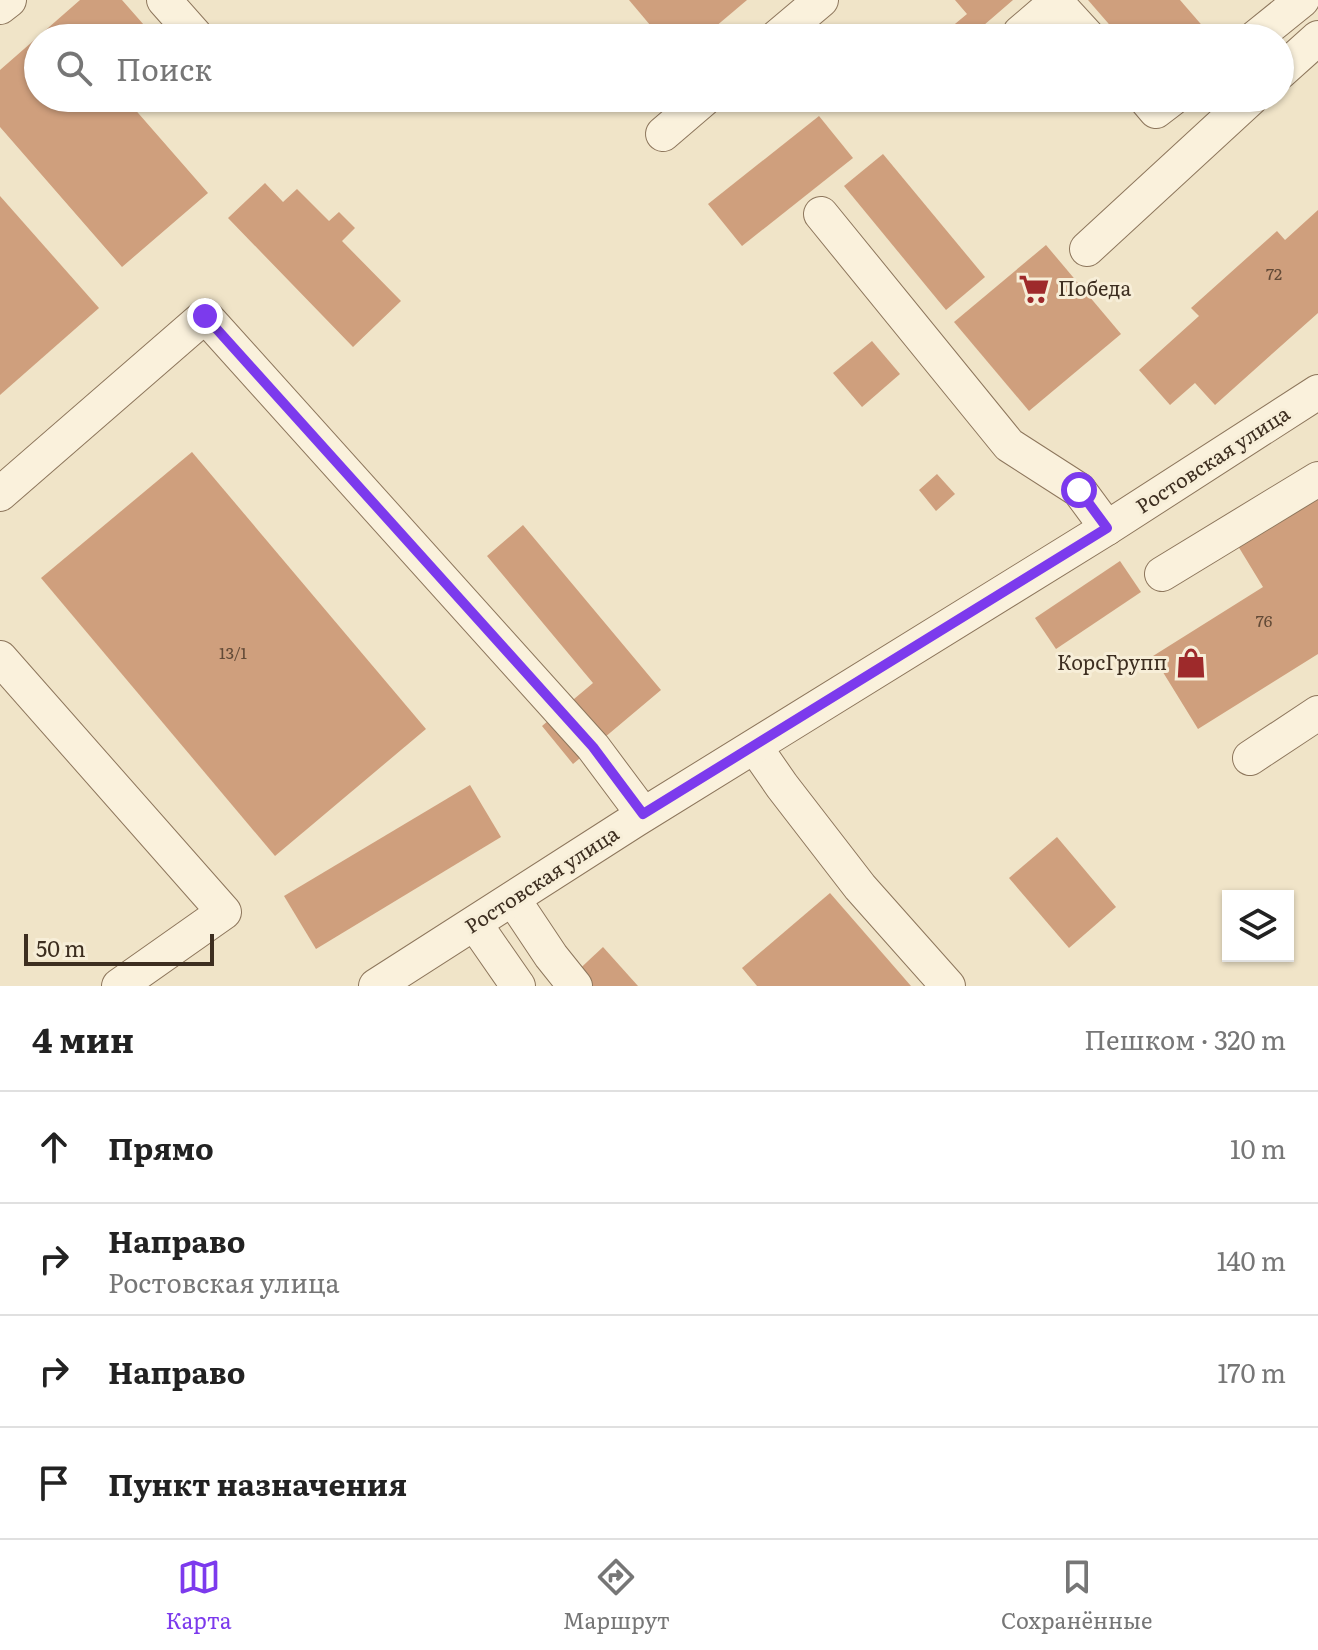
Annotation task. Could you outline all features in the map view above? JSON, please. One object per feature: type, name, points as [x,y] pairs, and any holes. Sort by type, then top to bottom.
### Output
[{"type":"street","points":[[0,7],[9,0]]},
{"type":"street","points":[[164,0],[185,24]]},
{"type":"street","points":[[793,24],[821,0]]},
{"type":"street","points":[[1272,24],[1302,0]]},
{"type":"street","points":[[1030,24],[1056,2],[1076,24]]},
{"type":"street","points":[[1294,59],[1318,38]]},
{"type":"street","points":[[663,134],[689,112]]},
{"type":"street","points":[[1087,249],[1236,112]]},
{"type":"street","points":[[821,214],[1009,445],[1079,490],[1107,528]]},
{"type":"street","points":[[0,494],[205,316],[593,747],[643,814]]},
{"type":"street","name":"Ростовская улица","points":[[376,986],[643,814],[1107,528],[1318,392]]},
{"type":"street","points":[[1162,574],[1318,479]]},
{"type":"street","points":[[0,658],[224,912],[119,986]]},
{"type":"street","points":[[1250,758],[1318,713]]},
{"type":"street","points":[[755,747],[860,887],[948,986]]},
{"type":"street","points":[[513,899],[575,986]]},
{"type":"street","points":[[475,924],[518,986]]},
{"type":"building","points":[[80,0],[122,0],[143,24],[53,24]]},
{"type":"building","points":[[629,0],[747,0],[719,24],[649,24]]},
{"type":"building","points":[[955,0],[1013,0],[985,24],[955,24],[967,14]]},
{"type":"building","points":[[1088,0],[1180,0],[1201,24],[1109,24]]},
{"type":"building","points":[[24,49],[24,112],[137,112],[208,193],[122,267],[0,127],[0,70]]},
{"type":"building","points":[[819,116],[853,158],[742,246],[708,204]]},
{"type":"building","points":[[883,154],[985,277],[946,310],[844,186]]},
{"type":"building","points":[[265,183],[283,202],[297,189],[329,221],[339,212],[355,228],[342,241],[401,301],[353,347],[228,218]]},
{"type":"building","points":[[0,196],[99,308],[0,395]]},
{"type":"building","points":[[1318,210],[1318,313],[1215,405],[1195,383],[1170,405],[1139,370],[1199,316],[1191,308],[1277,231],[1285,240]]},
{"type":"building","points":[[1046,245],[1121,334],[1029,411],[954,322]]},
{"type":"building","points":[[872,341],[900,374],[862,407],[833,373]]},
{"type":"building","points":[[192,452],[426,729],[275,856],[41,578]]},
{"type":"building","points":[[937,474],[955,494],[936,511],[919,490]]},
{"type":"building","points":[[1318,496],[1318,654],[1198,729],[1153,656],[1263,587],[1238,546]]},
{"type":"building","points":[[523,525],[661,690],[573,764],[542,726],[593,683],[487,556]]},
{"type":"building","points":[[1120,561],[1141,592],[1056,649],[1035,618]]},
{"type":"building","points":[[470,785],[501,837],[316,949],[284,896]]},
{"type":"building","points":[[1057,837],[1116,907],[1069,948],[1009,878]]},
{"type":"building","points":[[830,893],[911,986],[757,986],[742,968]]},
{"type":"building","points":[[603,947],[638,986],[579,986],[571,977]]},
{"type":"place","name":"Победа","points":[[1034,289]]},
{"type":"place","name":"КорсГрупп","points":[[1191,663]]},
{"type":"route","points":[[205,316],[593,747],[643,814],[1107,528],[1079,490]]}]
